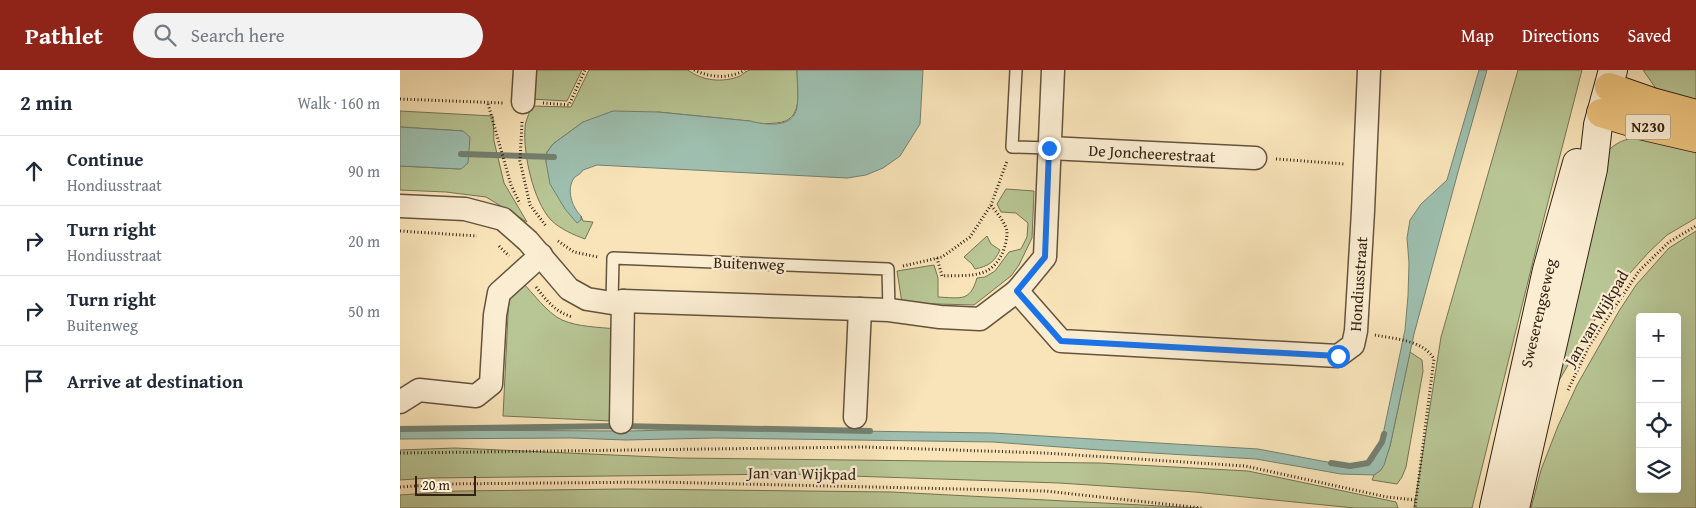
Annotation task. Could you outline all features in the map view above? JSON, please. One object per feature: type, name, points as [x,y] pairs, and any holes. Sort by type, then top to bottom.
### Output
[{"type":"main road","name":"N230","points":[[1611,79],[1652,102],[1696,114]]},
{"type":"main road","name":"Sweserengseweg","points":[[1506,501],[1546,270],[1578,159],[1599,119],[1611,79]]},
{"type":"main road","name":"N230","points":[[1599,119],[1644,126],[1696,138]]},
{"type":"street","points":[[523,102],[525,70]]},
{"type":"street","points":[[400,206],[465,209],[503,219],[528,241],[570,289],[587,299],[617,302],[889,310],[940,317],[980,319],[1017,291],[1045,257],[1053,70]]},
{"type":"street","name":"Hondiusstraat","points":[[1017,291],[1061,341],[1338,356],[1353,345],[1356,331],[1369,70]]},
{"type":"street","name":"De Joncheerestraat","points":[[1049,148],[1255,158]]},
{"type":"street","points":[[400,402],[418,390],[476,396],[491,384],[495,315],[499,293],[541,255]]},
{"type":"street","points":[[617,302],[621,422]]},
{"type":"street","points":[[855,417],[860,309]]},
{"type":"lane","points":[[1016,70],[1012,148],[1049,148]]},
{"type":"lane","points":[[613,258],[617,302]]},
{"type":"lane","name":"Buitenweg","points":[[613,258],[888,269]]},
{"type":"lane","points":[[888,269],[889,310]]},
{"type":"path","points":[[400,99],[488,104],[523,102],[569,105],[585,70]]},
{"type":"path","points":[[694,70],[721,77],[745,70]]},
{"type":"path","points":[[523,102],[520,161],[530,205],[551,233]]},
{"type":"path","points":[[488,104],[511,185],[522,208]]},
{"type":"path","points":[[888,269],[942,257],[970,237],[991,205],[1012,148]]},
{"type":"path","points":[[1255,158],[1365,165]]},
{"type":"path","points":[[937,258],[942,276],[983,273],[995,266],[1003,252],[1007,231],[999,215],[991,205]]},
{"type":"path","name":"Jan van Wijkpad","points":[[1565,396],[1589,346],[1639,271],[1669,242],[1696,226]]},
{"type":"path","points":[[557,240],[574,252],[613,258]]},
{"type":"path","points":[[1396,339],[1420,345],[1430,351],[1434,359],[1415,508]]},
{"type":"path","points":[[400,453],[864,447],[1045,453],[1245,466],[1387,497],[1415,500]]},
{"type":"path","name":"Jan van Wijkpad","points":[[400,487],[444,484],[657,482],[1045,491],[1202,508]]},
{"type":"green space","points":[[533,70],[582,70],[567,101],[531,99]]},
{"type":"green space","points":[[589,70],[688,70],[706,79],[727,80],[740,76],[750,70],[797,70],[797,104],[792,117],[785,121],[772,123],[658,112],[583,122],[553,144],[547,152],[546,162],[581,220],[581,216],[583,221],[593,222],[585,239],[572,234],[551,220],[539,201],[530,176],[525,128],[531,106],[571,107]]},
{"type":"green space","points":[[1518,70],[1582,70],[1472,508],[1414,508],[1441,337]]},
{"type":"green space","points":[[1643,70],[1696,70],[1696,105],[1657,90]]},
{"type":"green space","points":[[400,111],[493,116],[494,141],[504,183],[527,222],[486,197],[446,192],[400,190],[400,166],[461,169],[463,131],[400,127]]},
{"type":"green space","points":[[1652,136],[1696,148],[1696,218],[1667,235],[1614,291],[1548,399],[1602,158],[1613,146],[1624,140]]},
{"type":"green space","points":[[1006,189],[1034,191],[1032,238],[1019,265],[1011,276],[974,305],[902,303],[897,271],[934,265],[938,278],[938,297],[959,298],[968,295],[977,278],[985,277],[995,271],[1009,252],[1021,249],[1027,237],[1028,223],[1016,213],[1001,212],[997,204]]},
{"type":"green space","points":[[1696,231],[1696,508],[1531,508],[1541,470],[1558,426],[1577,385],[1636,285],[1669,248]]},
{"type":"green space","points":[[987,236],[991,244],[1000,250],[990,263],[975,269],[964,257]]},
{"type":"green space","points":[[522,282],[546,308],[562,320],[581,325],[616,329],[611,421],[503,416],[509,295]]},
{"type":"green space","points":[[1410,352],[1422,360],[1423,371],[1406,467],[1397,484],[1372,480],[1374,475],[1381,470],[1390,446]]},
{"type":"green space","points":[[455,448],[680,458],[1100,463],[1248,471],[1396,502],[1398,508],[1354,508],[1195,492],[1059,483],[791,474],[429,478],[400,480],[400,450]]},
{"type":"green space","points":[[628,489],[892,492],[1199,508],[400,508],[400,495],[458,491]]},
{"type":"shaded area","points":[[797,70],[923,70],[920,124],[900,156],[883,168],[866,175],[847,178],[597,165],[583,170],[574,178],[570,188],[571,198],[581,216],[581,220],[577,223],[565,209],[550,184],[546,162],[547,152],[553,144],[583,122],[613,111],[658,112],[778,124],[785,122],[795,114],[798,93]]},
{"type":"shaded area","points":[[1479,70],[1487,70],[1414,334],[1390,446],[1384,465],[1374,475],[1341,474],[1256,459],[993,442],[715,438],[626,440],[571,438],[400,439],[400,430],[627,431],[716,429],[993,433],[1258,449],[1343,465],[1366,464],[1373,461],[1381,444],[1405,330],[1409,263],[1407,238],[1410,220],[1421,204],[1447,180]]},
{"type":"shaded area","points":[[400,127],[463,131],[470,137],[468,163],[461,169],[400,166]]},
{"type":"waterway","points":[[461,154],[554,157]]},
{"type":"waterway","points":[[400,429],[620,426],[870,431]]},
{"type":"waterway","points":[[1331,463],[1350,466],[1368,463],[1382,442],[1384,434]]},
{"type":"route","points":[[1049,148],[1045,257],[1017,291],[1061,341],[1338,356]]}]
